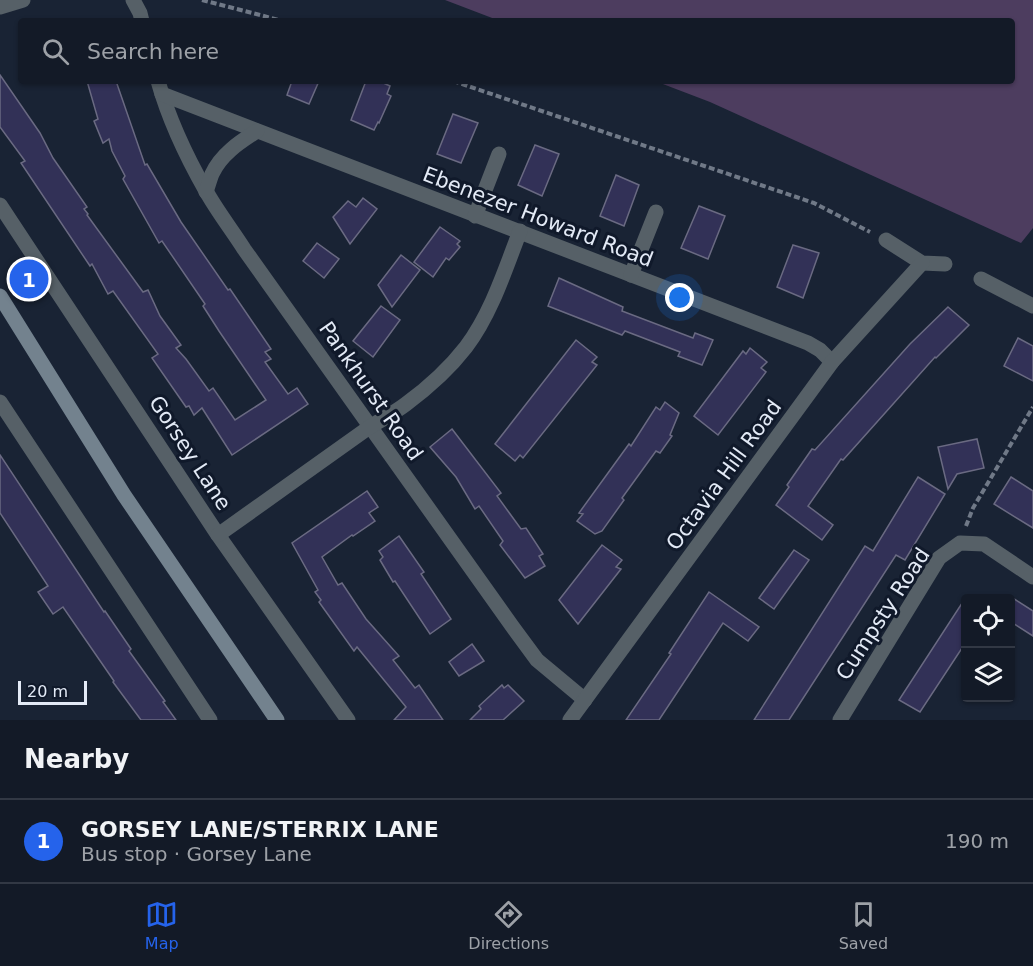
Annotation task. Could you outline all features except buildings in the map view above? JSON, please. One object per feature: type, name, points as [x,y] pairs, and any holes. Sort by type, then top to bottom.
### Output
[{"type":"main road","points":[[0,296],[124,495],[277,720]]},
{"type":"street","points":[[0,7],[23,0]]},
{"type":"street","points":[[133,0],[141,18]]},
{"type":"street","name":"Ebenezer Howard Road","points":[[160,88],[257,131],[808,343],[820,350],[832,362]]},
{"type":"street","name":"Pankhurst Road","points":[[160,88],[181,143],[206,192],[244,249],[537,660],[585,700]]},
{"type":"street","points":[[206,192],[213,172],[226,154],[240,141],[257,131]]},
{"type":"street","points":[[475,216],[499,154]]},
{"type":"street","name":"Gorsey Lane","points":[[0,205],[218,535],[348,720]]},
{"type":"street","points":[[631,275],[656,212]]},
{"type":"street","points":[[218,535],[370,426],[405,405],[451,366],[468,345],[482,321],[501,281],[520,231]]},
{"type":"street","points":[[886,240],[922,263],[945,264]]},
{"type":"street","name":"Octavia Hill Road","points":[[570,720],[832,362],[922,263]]},
{"type":"street","points":[[981,279],[1033,306]]},
{"type":"street","points":[[0,402],[210,720]]},
{"type":"street","name":"Cumpsty Road","points":[[840,720],[939,558],[960,543],[984,544],[1033,577]]},
{"type":"path","points":[[201,0],[271,18]]},
{"type":"path","points":[[462,84],[814,203],[886,240]]},
{"type":"path","points":[[960,543],[974,508],[1033,407]]},
{"type":"shaded area","points":[[445,0],[1033,0],[1033,228],[1021,243],[710,102],[663,84],[1015,84],[1015,18],[492,18]]},
{"type":"place","name":"GORSEY LANE/STERRIX LANE","points":[[29,279]]}]
